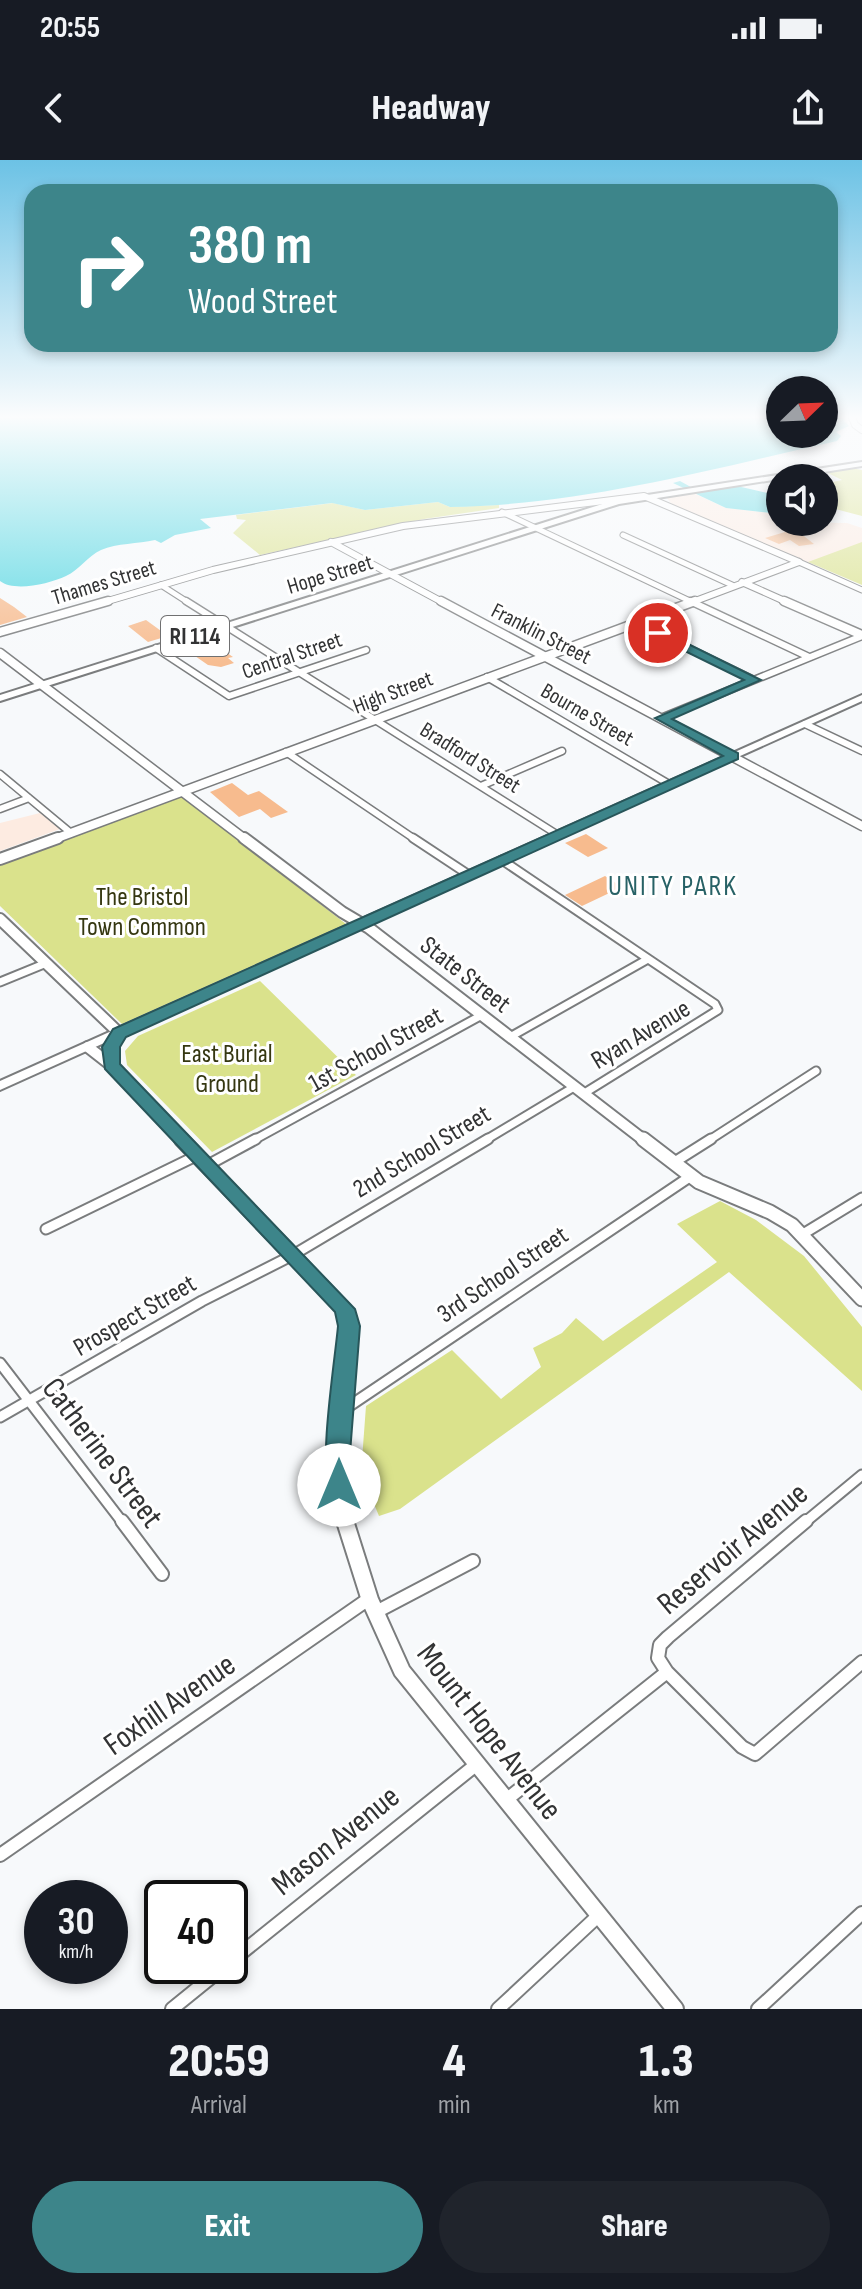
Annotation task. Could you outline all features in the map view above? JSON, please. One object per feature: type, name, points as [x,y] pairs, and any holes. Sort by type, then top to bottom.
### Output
[{"type":"main road","name":"Hope Street","points":[[0,698],[622,501]]},
{"type":"main road","points":[[0,1086],[861,699]]},
{"type":"street","name":"Thames Street","points":[[0,632],[161,585],[331,542],[429,521],[600,501]]},
{"type":"street","points":[[656,501],[862,590]]},
{"type":"street","points":[[594,502],[607,505]]},
{"type":"street","points":[[501,512],[809,657]]},
{"type":"street","points":[[623,535],[732,585]]},
{"type":"street","name":"Franklin Street","points":[[331,542],[862,826]]},
{"type":"street","name":"High Street","points":[[0,859],[799,562]]},
{"type":"street","points":[[742,582],[862,636]]},
{"type":"street","name":"Bradford Street","points":[[161,585],[558,835]]},
{"type":"street","points":[[634,622],[754,680]]},
{"type":"street","points":[[661,718],[862,636]]},
{"type":"street","name":"Central Street","points":[[156,648],[229,696],[366,650]]},
{"type":"street","name":"State Street","points":[[0,653],[362,924],[673,1163],[708,1187],[779,1216],[803,1234],[862,1299]]},
{"type":"street","name":"Bourne Street","points":[[487,677],[669,784]]},
{"type":"street","points":[[805,724],[862,751]]},
{"type":"street","points":[[481,786],[562,751]]},
{"type":"street","points":[[286,752],[469,875]]},
{"type":"street","points":[[0,774],[71,833]]},
{"type":"street","points":[[0,809],[29,798]]},
{"type":"street","points":[[502,860],[648,959],[510,1037]]},
{"type":"street","points":[[0,919],[119,1033],[111,1047],[111,1065]]},
{"type":"street","name":"Ryan Avenue","points":[[579,1090],[718,1010],[715,1004],[648,959]]},
{"type":"street","points":[[0,982],[44,964]]},
{"type":"street","name":"1st School Street","points":[[46,1229],[201,1161],[482,1015]]},
{"type":"street","name":"Mount Hope Avenue","points":[[88,1047],[111,1065],[340,1302],[349,1326],[341,1412],[339,1489],[373,1605],[400,1667],[675,2009]]},
{"type":"street","points":[[673,1163],[816,1071]]},
{"type":"street","name":"2nd School Street","points":[[293,1255],[579,1090]]},
{"type":"street","name":"3rd School Street","points":[[341,1412],[691,1176]]},
{"type":"street","points":[[803,1234],[862,1198]]},
{"type":"street","name":"Prospect Street","points":[[0,1417],[31,1402],[202,1301],[293,1255]]},
{"type":"street","name":"Catherine Street","points":[[0,1363],[162,1574]]},
{"type":"street","name":"Reservoir Avenue","points":[[667,1672],[658,1658],[660,1645],[862,1475]]},
{"type":"street","name":"Foxhill Avenue","points":[[0,1855],[373,1605],[473,1561]]},
{"type":"street","points":[[506,1800],[667,1672],[742,1747],[754,1752],[762,1751],[862,1662]]},
{"type":"street","name":"Mason Avenue","points":[[248,1948],[477,1764]]},
{"type":"street","points":[[758,2009],[862,1913]]},
{"type":"street","points":[[498,2009],[598,1916]]},
{"type":"street","name":"Mason Avenue","points":[[172,2009],[203,1984]]},
{"type":"shaded area","points":[[669,501],[711,501],[726,508],[766,512],[766,536],[838,536],[838,523],[862,528],[862,544],[809,564],[674,507]]},
{"type":"shaded area","points":[[40,813],[60,829],[0,851],[0,823]]},
{"type":"green space","points":[[838,501],[862,501],[862,516],[838,510]]},
{"type":"green space","points":[[438,502],[450,507],[499,505],[499,508],[424,519],[260,555],[233,533],[246,520],[237,519],[236,515],[333,503],[365,510]]},
{"type":"green space","points":[[862,542],[862,585],[808,562]]},
{"type":"green space","name":"The Bristol Town Common","points":[[181,796],[346,924],[122,1024],[0,906],[0,865]]},
{"type":"green space","name":"East Burial Ground","points":[[260,981],[356,1075],[212,1152],[127,1065],[125,1051],[138,1036]]},
{"type":"green space","points":[[720,1201],[756,1220],[804,1256],[862,1327],[862,1391],[729,1272],[400,1509],[379,1516],[361,1473],[366,1406],[452,1350],[501,1399],[541,1367],[533,1348],[562,1333],[576,1318],[603,1341],[717,1262],[677,1224]]},
{"type":"water","points":[[0,501],[536,501],[450,507],[438,502],[365,510],[332,503],[200,519],[211,528],[175,535],[161,543],[155,540],[107,548],[66,576],[50,582],[23,586],[0,581]]},
{"type":"water","points":[[712,501],[766,501],[766,512],[726,508]]},
{"type":"building","points":[[804,536],[814,544],[799,546],[790,540],[779,544],[765,538]]},
{"type":"building","points":[[0,598],[14,607],[27,617],[0,625]]},
{"type":"building","points":[[146,620],[168,636],[148,642],[128,626]]},
{"type":"building","points":[[220,648],[233,657],[228,658],[234,663],[221,667],[208,665],[195,656]]},
{"type":"building","points":[[232,783],[248,795],[259,791],[288,812],[271,818],[260,809],[239,817],[210,792]]},
{"type":"building","points":[[586,834],[608,848],[588,857],[565,843]]},
{"type":"building","points":[[605,876],[622,887],[582,906],[565,895]]},
{"type":"district","name":"UNITY PARK","points":[[673,886]]},
{"type":"route","points":[[339,1485],[338,1453],[349,1326],[344,1309],[111,1065],[111,1047],[119,1033],[733,756],[661,718],[754,680],[658,633]]}]
